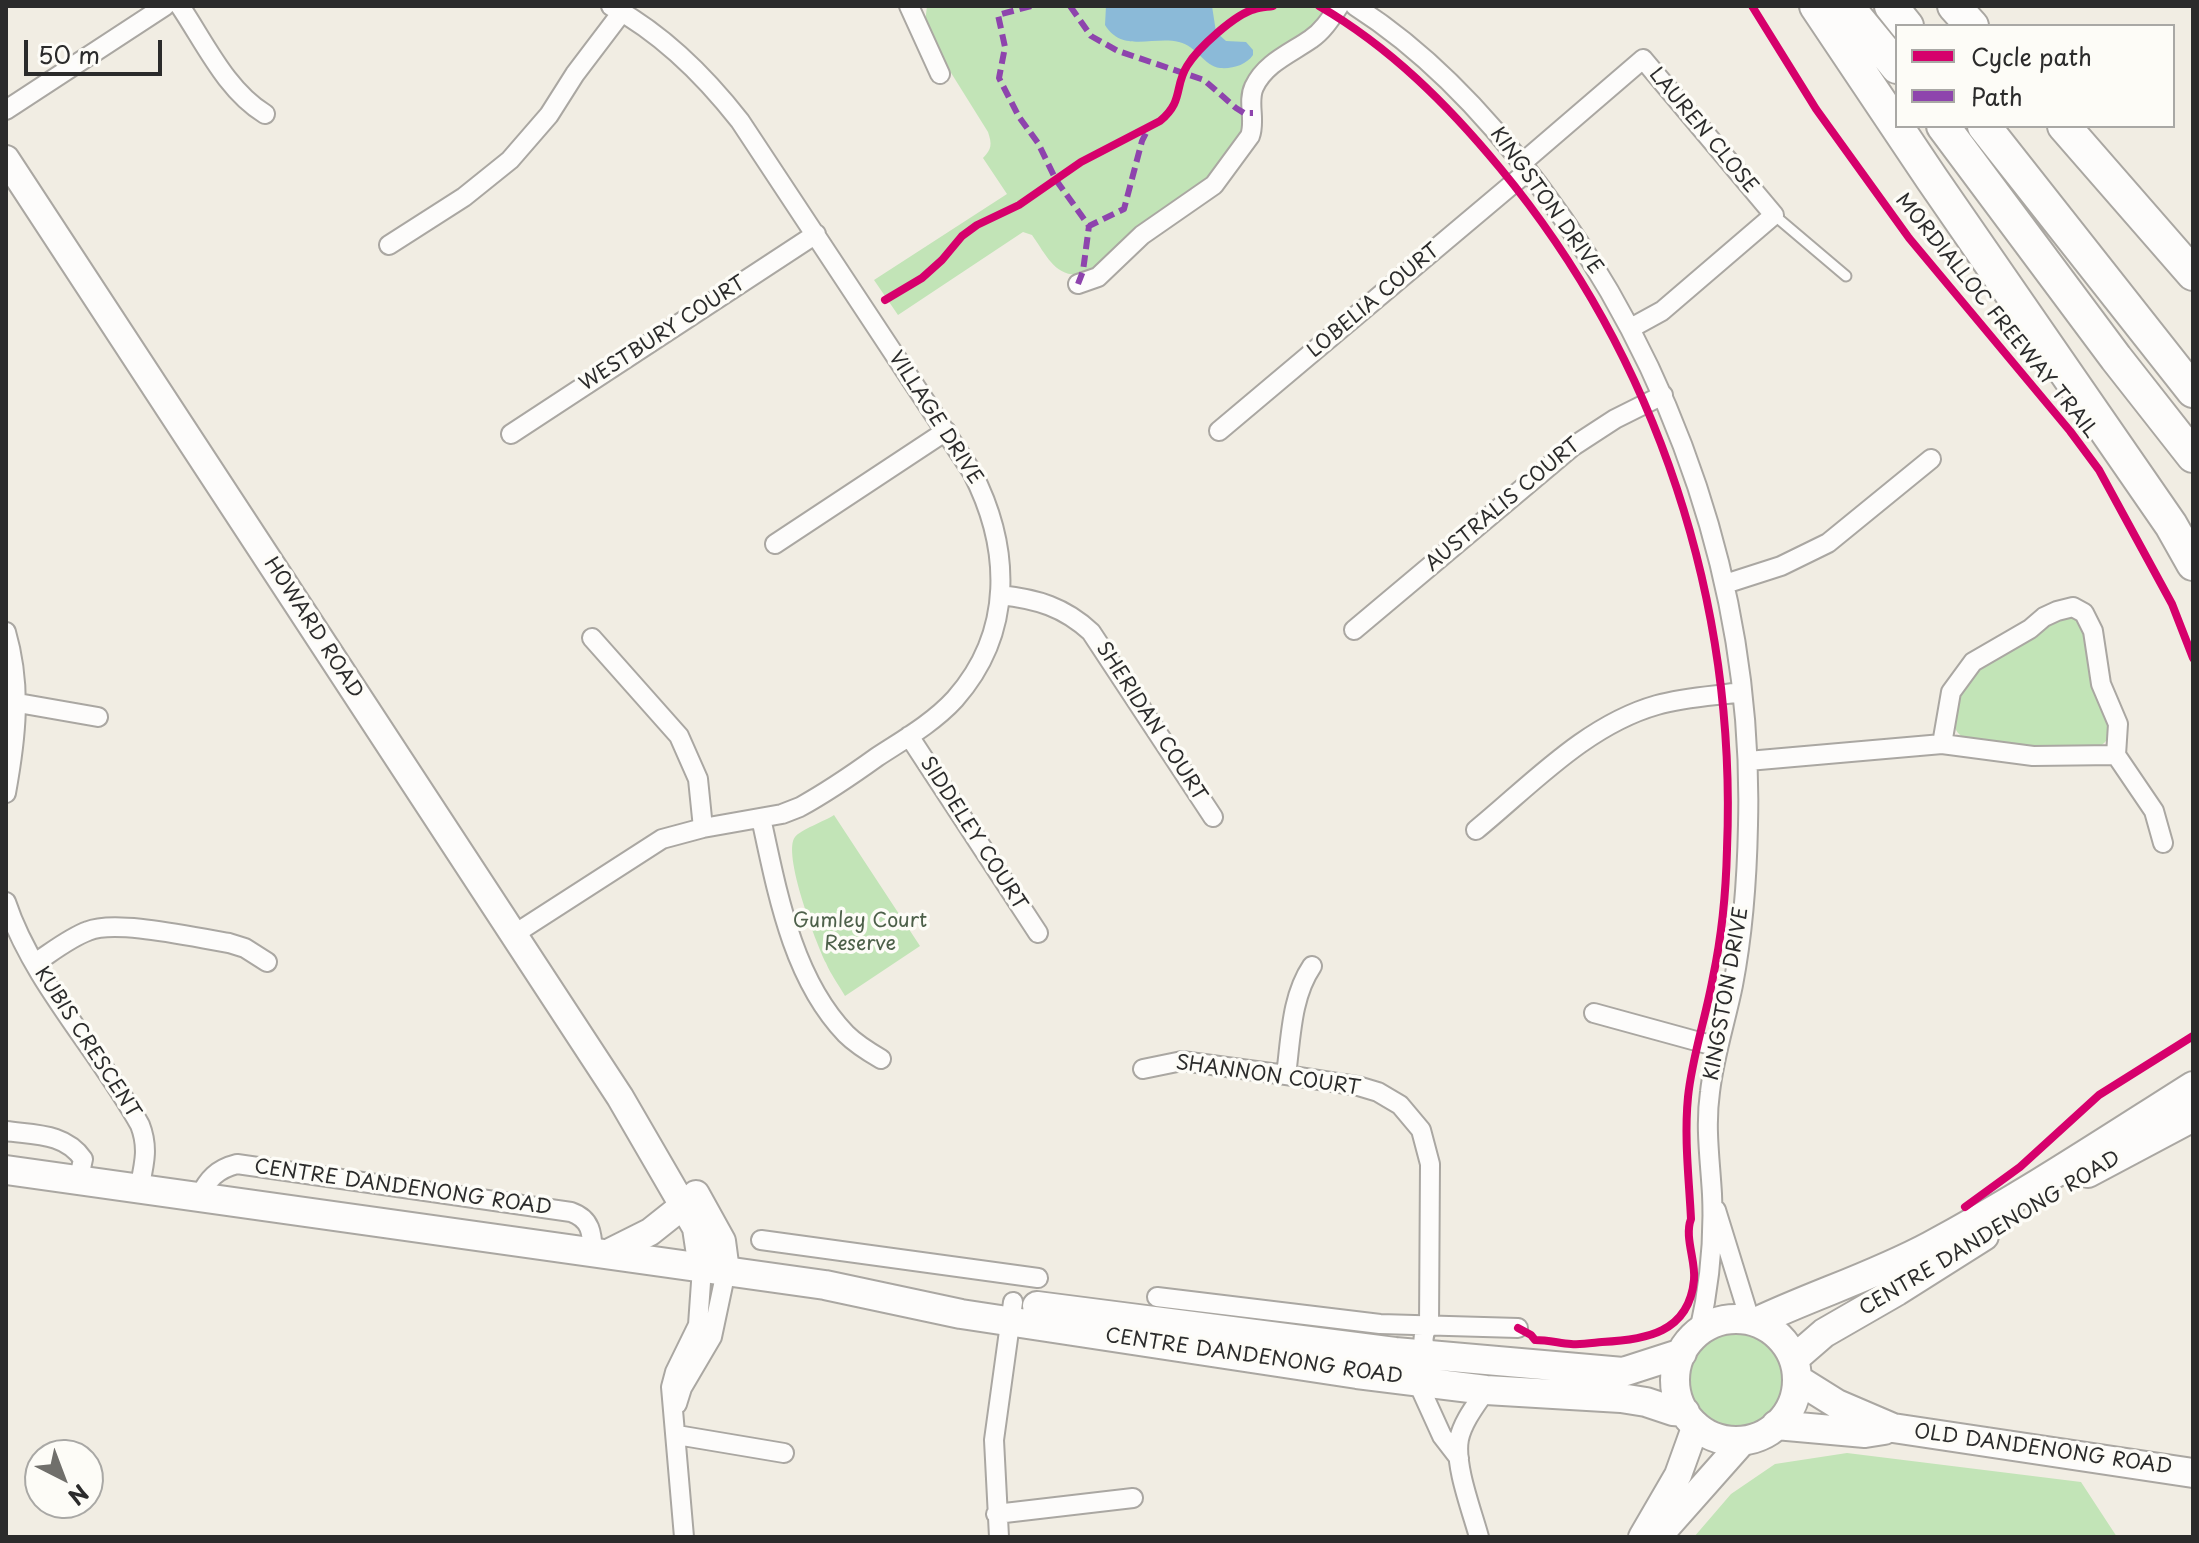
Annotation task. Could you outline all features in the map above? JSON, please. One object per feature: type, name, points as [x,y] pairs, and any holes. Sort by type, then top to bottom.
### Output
[{"type":"highway","points":[[1816,6],[1895,121]]},
{"type":"highway","points":[[1847,6],[1895,65]]},
{"type":"highway","points":[[1891,6],[1905,24]]},
{"type":"highway","points":[[1954,6],[1970,24]]},
{"type":"highway","points":[[1899,128],[2171,525],[2193,564]]},
{"type":"highway","points":[[1944,128],[2193,456]]},
{"type":"highway","points":[[1986,128],[2193,391]]},
{"type":"highway","points":[[2066,128],[2193,274]]},
{"type":"main road","name":"HOWARD ROAD","points":[[6,159],[620,1097],[684,1205],[714,1270]]},
{"type":"main road","name":"CENTRE DANDENONG ROAD","points":[[1753,1321],[1836,1289],[1931,1245],[2010,1200],[2193,1086]]},
{"type":"main road","name":"HOWARD ROAD","points":[[620,1097],[664,1148],[712,1220],[725,1247],[714,1270]]},
{"type":"main road","name":"CENTRE DANDENONG ROAD","points":[[1795,1369],[1824,1333],[2102,1165],[2193,1117]]},
{"type":"main road","name":"CENTRE DANDENONG ROAD","points":[[6,1170],[825,1285],[956,1294],[1012,1312],[1417,1381],[1477,1389],[1621,1398],[1690,1418]]},
{"type":"main road","points":[[599,1253],[650,1232],[684,1205]]},
{"type":"main road","name":"CENTRE DANDENONG ROAD","points":[[1012,1312],[1199,1325],[1298,1341],[1428,1340],[1469,1358],[1623,1372],[1690,1342]]},
{"type":"main road","points":[[1723,1320],[1753,1321],[1770,1329],[1782,1339],[1795,1369],[1790,1409],[1765,1433],[1744,1440],[1715,1436],[1690,1418],[1677,1395],[1676,1383],[1690,1342],[1723,1320]]},
{"type":"main road","name":"OLD DANDENONG ROAD","points":[[1795,1369],[1837,1404],[1893,1428],[2193,1473]]},
{"type":"main road","points":[[1642,1537],[1678,1475],[1690,1418]]},
{"type":"main road","name":"OLD DANDENONG ROAD","points":[[1776,1425],[1865,1433],[1893,1428]]},
{"type":"main road","points":[[1658,1537],[1744,1440]]},
{"type":"street","points":[[6,110],[165,6]]},
{"type":"street","points":[[180,6],[233,87],[265,114]]},
{"type":"street","points":[[909,6],[940,74]]},
{"type":"street","points":[[1078,284],[1098,277],[1142,235],[1214,185],[1250,136],[1253,127],[1252,91],[1257,82],[1279,59],[1319,33],[1339,6]]},
{"type":"street","points":[[389,245],[464,197],[510,160],[549,115],[617,9]]},
{"type":"street","name":"VILLAGE DRIVE","points":[[513,935],[649,846],[680,833],[782,814],[819,797],[909,736],[953,701],[968,682],[994,630],[1000,595],[1001,559],[996,531],[979,484],[946,431],[719,94],[673,48],[617,9]]},
{"type":"street","name":"KINGSTON DRIVE","points":[[1366,9],[1442,74],[1525,167],[1577,238],[1631,328],[1663,395],[1703,503],[1725,584],[1742,692],[1748,761],[1746,875],[1733,982],[1718,1047],[1706,1126],[1712,1195],[1708,1276],[1690,1342]]},
{"type":"street","name":"LAUREN CLOSE","points":[[1525,167],[1643,59],[1774,215]]},
{"type":"street","name":"LOBELIA COURT","points":[[1219,431],[1525,167]]},
{"type":"street","points":[[1631,328],[1662,311],[1774,215]]},
{"type":"street","name":"WESTBURY COURT","points":[[511,434],[816,234]]},
{"type":"street","name":"AUSTRALIS COURT","points":[[1354,630],[1572,447],[1615,419],[1663,395]]},
{"type":"street","points":[[775,544],[946,431]]},
{"type":"street","points":[[1725,584],[1781,566],[1828,543],[1931,459]]},
{"type":"street","name":"SHERIDAN COURT","points":[[1000,595],[1064,610],[1091,632],[1213,817]]},
{"type":"street","points":[[1942,744],[1951,692],[1973,662],[2044,617],[2073,607],[2084,613],[2093,631],[2101,684],[2118,724],[2116,755],[2154,811],[2163,843]]},
{"type":"street","points":[[6,632],[18,703],[6,793]]},
{"type":"street","points":[[592,638],[679,736],[698,779],[703,828]]},
{"type":"street","points":[[1476,830],[1577,746],[1609,726],[1657,705],[1742,692]]},
{"type":"street","points":[[18,703],[98,717]]},
{"type":"street","name":"SIDDELEY COURT","points":[[909,736],[1038,933]]},
{"type":"street","points":[[1748,761],[1942,744],[2033,756],[2116,755]]},
{"type":"street","points":[[761,818],[781,906],[804,969],[846,1034],[881,1059]]},
{"type":"street","name":"KUBIS CRESCENT","points":[[6,902],[18,933],[35,963],[140,1125],[146,1140],[146,1153],[139,1189]]},
{"type":"street","points":[[35,963],[89,930],[110,927],[229,943],[245,948],[267,962]]},
{"type":"street","points":[[1286,1075],[1297,998],[1302,981],[1312,966]]},
{"type":"street","points":[[1594,1013],[1718,1047]]},
{"type":"street","name":"SHANNON COURT","points":[[1143,1069],[1182,1061],[1286,1075],[1378,1092],[1400,1105],[1421,1130],[1430,1164],[1428,1340]]},
{"type":"street","points":[[6,1131],[61,1138],[76,1149],[83,1159],[79,1178]]},
{"type":"street","name":"KINGSTON DRIVE","points":[[1712,1195],[1753,1321]]},
{"type":"street","points":[[761,1240],[1038,1278]]},
{"type":"street","points":[[825,1285],[831,1250]]},
{"type":"street","points":[[684,1537],[675,1410],[682,1388],[712,1337],[714,1270]]},
{"type":"street","name":"CENTRE DANDENONG ROAD","points":[[1157,1297],[1380,1324],[1428,1340],[1518,1328]]},
{"type":"street","points":[[999,1537],[994,1440],[1012,1312]]},
{"type":"street","points":[[1428,1340],[1446,1374],[1477,1389],[1459,1440],[1459,1458],[1479,1537]]},
{"type":"street","points":[[1417,1381],[1442,1436],[1459,1458]]},
{"type":"street","points":[[677,1435],[784,1453]]},
{"type":"street","points":[[996,1514],[1133,1498]]},
{"type":"lane","name":"LAUREN CLOSE","points":[[1774,215],[1846,276]]},
{"type":"green space","points":[[927,6],[1329,6],[1315,26],[1268,59],[1245,131],[1209,179],[1093,271],[1081,274],[1063,272],[1032,235],[1023,232],[898,315],[874,280],[1007,194],[983,158],[990,146],[988,132],[928,36],[925,23]]},
{"type":"green space","points":[[2073,615],[2085,624],[2110,720],[2106,741],[2099,747],[2012,749],[1978,744],[1960,735],[1954,723],[1956,695],[1977,667],[2025,635]]},
{"type":"green space","name":"Gumley Court Reserve","points":[[834,815],[920,946],[845,996],[815,937],[796,879],[792,846],[795,837],[802,831]]},
{"type":"green space","points":[[1737,1329],[1756,1333],[1773,1343],[1783,1360],[1787,1379],[1783,1398],[1773,1415],[1756,1425],[1737,1429],[1718,1425],[1701,1415],[1691,1398],[1687,1379],[1691,1360],[1701,1343],[1718,1333]]},
{"type":"green space","points":[[1847,1453],[2081,1482],[2117,1537],[1694,1537],[1731,1494],[1775,1464]]},
{"type":"water","points":[[1106,6],[1212,6],[1216,32],[1226,41],[1246,42],[1253,55],[1239,66],[1220,68],[1209,64],[1191,47],[1179,42],[1120,39],[1105,25]]},
{"type":"marked path","points":[[1031,6],[998,15],[1005,47],[999,78],[1056,180],[1089,226],[1124,209],[1148,129]]},
{"type":"marked path","points":[[1070,6],[1091,36],[1118,51],[1204,80],[1236,108],[1244,113],[1253,113]]},
{"type":"marked path","points":[[1078,284],[1083,271],[1089,226]]},
{"type":"cycle path","points":[[885,300],[922,278],[962,236],[977,225],[1019,205],[1081,162],[1160,121],[1173,107],[1187,66],[1208,41],[1247,12],[1273,6]]},
{"type":"cycle path","points":[[1319,6],[1394,59],[1460,122],[1500,168],[1556,242],[1604,320],[1644,402],[1676,488],[1701,575],[1718,665],[1727,757],[1726,865],[1719,945],[1688,1097],[1689,1233],[1694,1273],[1690,1298],[1684,1312],[1674,1322],[1662,1330],[1634,1339],[1571,1344],[1535,1340],[1518,1328]]},
{"type":"cycle path","name":"MORDIALLOC FREEWAY TRAIL","points":[[1752,6],[1816,109],[1909,238],[2099,470],[2172,604],[2193,658]]},
{"type":"cycle path","points":[[1965,1207],[2020,1167],[2099,1095],[2193,1036]]}]
